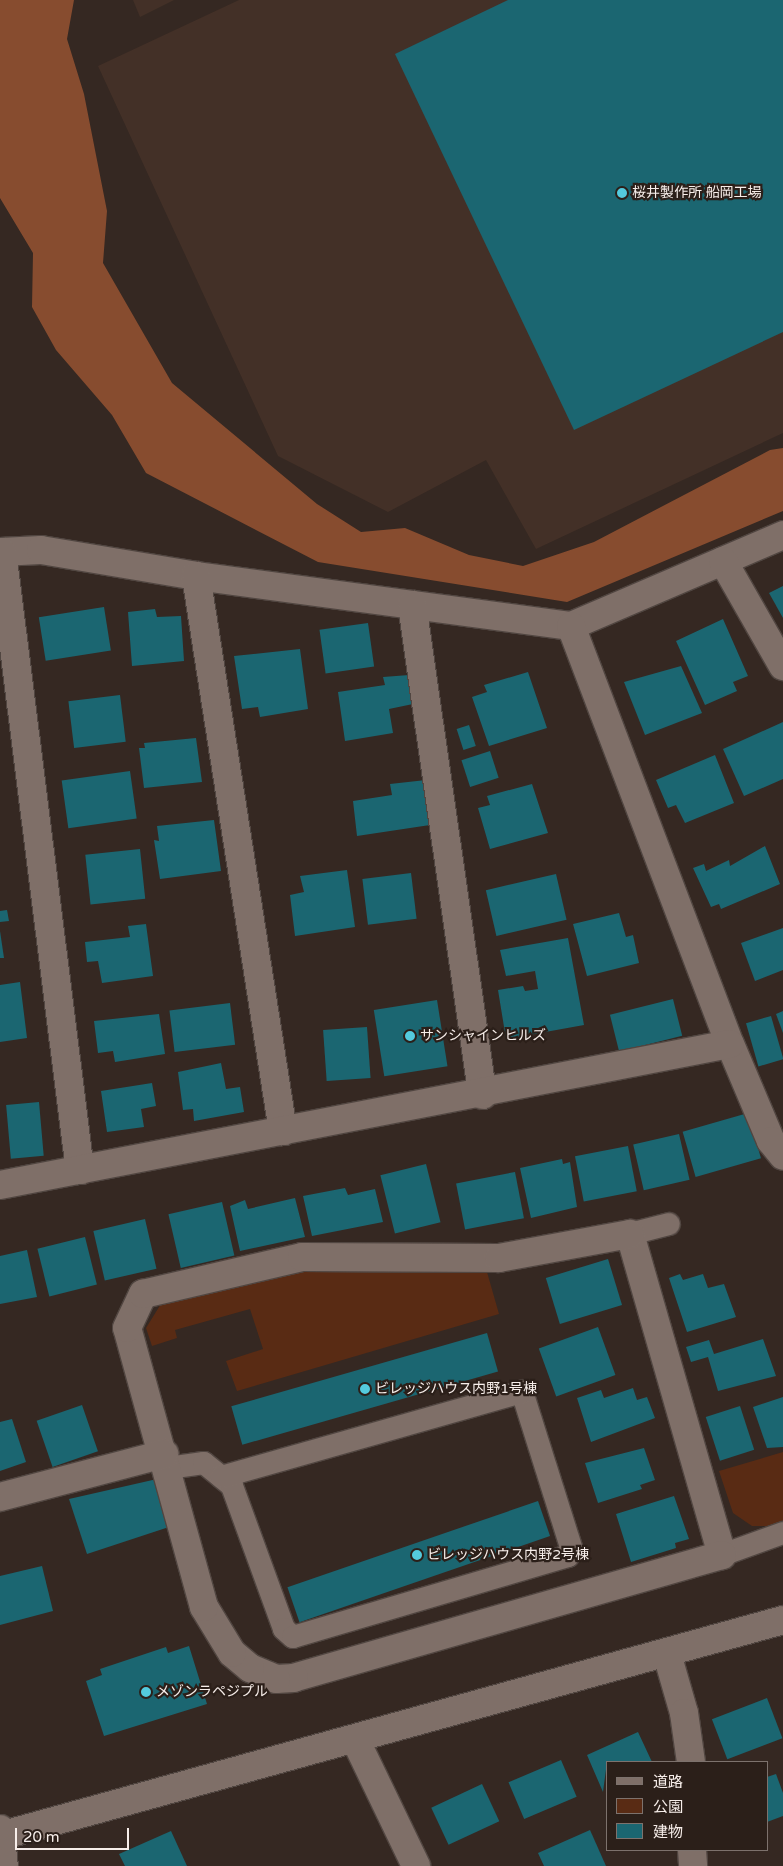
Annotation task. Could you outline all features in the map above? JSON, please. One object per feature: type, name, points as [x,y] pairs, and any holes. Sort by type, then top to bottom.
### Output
[{"type":"street","points":[[80,1170],[1,552],[42,550],[196,576],[571,626],[783,535]]},
{"type":"street","points":[[723,561],[783,666]]},
{"type":"street","points":[[196,576],[283,1130]]},
{"type":"street","points":[[412,605],[483,1095]]},
{"type":"street","points":[[571,626],[730,1044],[771,1140],[783,1156]]},
{"type":"street","points":[[0,1185],[283,1130],[483,1095],[730,1044]]},
{"type":"street","points":[[630,1234],[722,1554],[294,1678],[276,1679],[250,1668],[232,1653],[216,1630],[204,1607],[166,1461],[127,1328],[143,1294],[302,1257],[499,1258],[630,1234]]},
{"type":"street","points":[[0,1497],[166,1461]]},
{"type":"street","points":[[4,1866],[1,1833],[354,1739],[783,1620]]},
{"type":"street","points":[[666,1654],[684,1713],[691,1761]]},
{"type":"street","points":[[354,1739],[416,1866]]},
{"type":"street","points":[[692,1851],[693,1866]]},
{"type":"lane","points":[[630,1234],[670,1224]]},
{"type":"lane","points":[[166,1461],[204,1463],[222,1476],[237,1497],[284,1629],[293,1637],[568,1556],[571,1547],[522,1392],[222,1476]]},
{"type":"lane","points":[[722,1554],[783,1533]]},
{"type":"shaded area","points":[[0,0],[74,0],[67,39],[84,94],[107,211],[103,263],[172,383],[317,504],[361,532],[405,528],[469,555],[523,566],[594,542],[770,450],[783,448],[783,511],[567,602],[318,562],[146,473],[112,415],[56,350],[32,307],[33,253],[0,198]]},
{"type":"shaded area","points":[[133,0],[174,0],[140,17]]},
{"type":"shaded area","points":[[239,0],[783,0],[783,433],[536,549],[486,460],[388,512],[278,456],[98,66]]},
{"type":"green space","points":[[304,1269],[487,1272],[499,1314],[237,1391],[226,1361],[263,1349],[250,1309],[175,1330],[177,1338],[152,1346],[146,1328],[164,1299]]},
{"type":"green space","points":[[783,1452],[783,1526],[752,1526],[733,1513],[719,1471]]},
{"type":"building","name":"桜井製作所 船岡工場","points":[[508,0],[783,0],[783,332],[574,430],[395,54]]},
{"type":"building","points":[[783,586],[783,618],[769,593]]},
{"type":"building","points":[[104,607],[111,650],[46,661],[39,617]]},
{"type":"building","points":[[155,609],[157,617],[181,616],[184,661],[132,666],[128,612]]},
{"type":"building","points":[[723,619],[748,676],[733,682],[737,691],[705,705],[676,641]]},
{"type":"building","points":[[368,623],[374,667],[326,673],[319,630]]},
{"type":"building","points":[[300,649],[308,709],[260,717],[258,707],[242,709],[234,656]]},
{"type":"building","points":[[681,666],[702,713],[645,735],[624,682]]},
{"type":"building","points":[[528,672],[547,728],[489,746],[472,697],[487,692],[484,685]]},
{"type":"building","points":[[409,675],[413,704],[389,709],[393,733],[345,741],[338,692],[385,685],[383,677]]},
{"type":"building","points":[[120,695],[126,742],[74,748],[68,701]]},
{"type":"building","points":[[783,722],[783,779],[744,796],[723,749]]},
{"type":"building","points":[[469,725],[476,746],[463,750],[457,729]]},
{"type":"building","points":[[196,738],[202,782],[144,788],[139,748],[145,748],[144,743]]},
{"type":"building","points":[[490,751],[499,778],[470,787],[461,760]]},
{"type":"building","points":[[715,755],[734,803],[685,823],[676,805],[668,808],[656,780]]},
{"type":"building","points":[[130,771],[137,819],[68,828],[62,781]]},
{"type":"building","points":[[426,780],[430,825],[357,836],[353,801],[392,795],[390,784]]},
{"type":"building","points":[[532,784],[548,833],[490,849],[478,808],[490,805],[487,796]]},
{"type":"building","points":[[214,820],[221,871],[160,879],[154,840],[159,841],[157,826]]},
{"type":"building","points":[[765,846],[780,884],[721,909],[719,904],[711,907],[693,868],[704,864],[706,871],[729,860],[730,866]]},
{"type":"building","points":[[140,849],[145,899],[91,904],[85,855]]},
{"type":"building","points":[[347,870],[355,927],[295,936],[290,895],[304,892],[300,876]]},
{"type":"building","points":[[411,873],[417,919],[368,925],[362,879]]},
{"type":"building","points":[[556,874],[567,920],[496,936],[486,890]]},
{"type":"building","points":[[7,910],[9,921],[0,922],[0,911]]},
{"type":"building","points":[[619,913],[626,937],[633,935],[639,963],[587,976],[573,924]]},
{"type":"building","points":[[146,924],[153,976],[102,983],[98,961],[87,962],[85,942],[130,937],[128,926]]},
{"type":"building","points":[[783,928],[783,970],[755,981],[741,943]]},
{"type":"building","points":[[0,931],[4,958],[0,958]]},
{"type":"building","points":[[568,938],[584,1025],[506,1039],[498,990],[523,986],[525,991],[538,989],[535,971],[506,976],[500,950]]},
{"type":"building","points":[[20,982],[27,1038],[0,1042],[0,985]]},
{"type":"building","points":[[673,999],[682,1036],[619,1052],[610,1015]]},
{"type":"building","name":"サンシャインヒルズ","points":[[437,1000],[447,1066],[384,1076],[374,1010]]},
{"type":"building","points":[[230,1003],[235,1045],[175,1052],[169,1010]]},
{"type":"building","points":[[783,1011],[783,1033],[776,1014]]},
{"type":"building","points":[[159,1014],[165,1054],[115,1062],[113,1051],[98,1053],[94,1021]]},
{"type":"building","points":[[771,1016],[783,1059],[758,1066],[746,1023]]},
{"type":"building","points":[[367,1027],[371,1078],[327,1081],[323,1030]]},
{"type":"building","points":[[221,1063],[226,1089],[240,1087],[244,1112],[194,1121],[193,1109],[183,1110],[178,1072]]},
{"type":"building","points":[[152,1083],[156,1106],[141,1109],[144,1127],[107,1132],[101,1091]]},
{"type":"building","points":[[39,1102],[44,1156],[11,1159],[6,1105]]},
{"type":"building","points":[[748,1113],[761,1158],[696,1177],[683,1132]]},
{"type":"building","points":[[679,1134],[690,1180],[644,1190],[633,1145]]},
{"type":"building","points":[[628,1146],[637,1191],[584,1201],[575,1156]]},
{"type":"building","points":[[562,1159],[563,1164],[570,1162],[577,1207],[531,1218],[520,1168]]},
{"type":"building","points":[[426,1164],[441,1222],[395,1234],[380,1175]]},
{"type":"building","points":[[515,1172],[524,1218],[465,1230],[456,1183]]},
{"type":"building","points":[[345,1188],[348,1195],[375,1189],[383,1222],[312,1236],[303,1196]]},
{"type":"building","points":[[295,1198],[305,1237],[240,1251],[230,1206],[245,1200],[248,1209]]},
{"type":"building","points":[[222,1202],[234,1256],[181,1268],[168,1214]]},
{"type":"building","points":[[145,1219],[156,1269],[105,1281],[93,1231]]},
{"type":"building","points":[[85,1237],[97,1285],[49,1296],[37,1249]]},
{"type":"building","points":[[27,1250],[37,1297],[0,1304],[0,1256]]},
{"type":"building","points":[[608,1259],[622,1305],[560,1324],[546,1278]]},
{"type":"building","points":[[680,1274],[683,1280],[703,1274],[708,1288],[724,1284],[736,1317],[687,1332],[669,1278]]},
{"type":"building","points":[[598,1327],[615,1375],[556,1396],[539,1349]]},
{"type":"building","name":"ビレッジハウス内野1号棟","points":[[487,1333],[498,1371],[242,1445],[231,1406]]},
{"type":"building","points":[[763,1339],[776,1376],[718,1391],[708,1357],[691,1362],[686,1347],[709,1340],[714,1354]]},
{"type":"building","points":[[633,1388],[637,1400],[647,1397],[655,1418],[591,1442],[577,1398],[601,1390],[604,1398]]},
{"type":"building","points":[[783,1397],[783,1447],[767,1448],[753,1407]]},
{"type":"building","points":[[82,1405],[98,1451],[53,1467],[37,1421]]},
{"type":"building","points":[[740,1406],[754,1450],[720,1461],[706,1417]]},
{"type":"building","points":[[12,1419],[26,1462],[0,1471],[0,1422]]},
{"type":"building","points":[[644,1448],[655,1480],[640,1485],[642,1489],[598,1503],[585,1463]]},
{"type":"building","points":[[157,1479],[172,1526],[87,1554],[69,1499]]},
{"type":"building","points":[[674,1496],[689,1539],[675,1543],[676,1548],[631,1562],[616,1514]]},
{"type":"building","name":"ビレッジハウス内野2号棟","points":[[538,1501],[550,1536],[299,1622],[287,1587]]},
{"type":"building","points":[[42,1566],[53,1611],[0,1625],[0,1576]]},
{"type":"building","name":"メゾンラペジプル","points":[[189,1646],[207,1704],[104,1736],[86,1681],[102,1675],[100,1669],[166,1647],[168,1653]]},
{"type":"building","points":[[767,1698],[782,1738],[727,1759],[712,1719]]},
{"type":"building","points":[[638,1732],[652,1761],[606,1761],[603,1792],[587,1755]]},
{"type":"building","points":[[561,1760],[577,1797],[524,1819],[509,1782]]},
{"type":"building","points":[[776,1774],[783,1793],[783,1816],[768,1822],[768,1777]]},
{"type":"building","points":[[482,1784],[499,1821],[449,1845],[431,1808]]},
{"type":"building","points":[[590,1830],[606,1866],[544,1866],[538,1853]]},
{"type":"building","points":[[171,1831],[187,1866],[125,1866],[119,1854]]},
{"type":"place","name":"桜井製作所 船岡工場","points":[[622,193]]},
{"type":"place","name":"サンシャインヒルズ","points":[[410,1036]]},
{"type":"place","name":"ビレッジハウス内野1号棟","points":[[365,1389]]},
{"type":"place","name":"ビレッジハウス内野2号棟","points":[[417,1555]]},
{"type":"place","name":"メゾンラペジプル","points":[[146,1692]]}]
